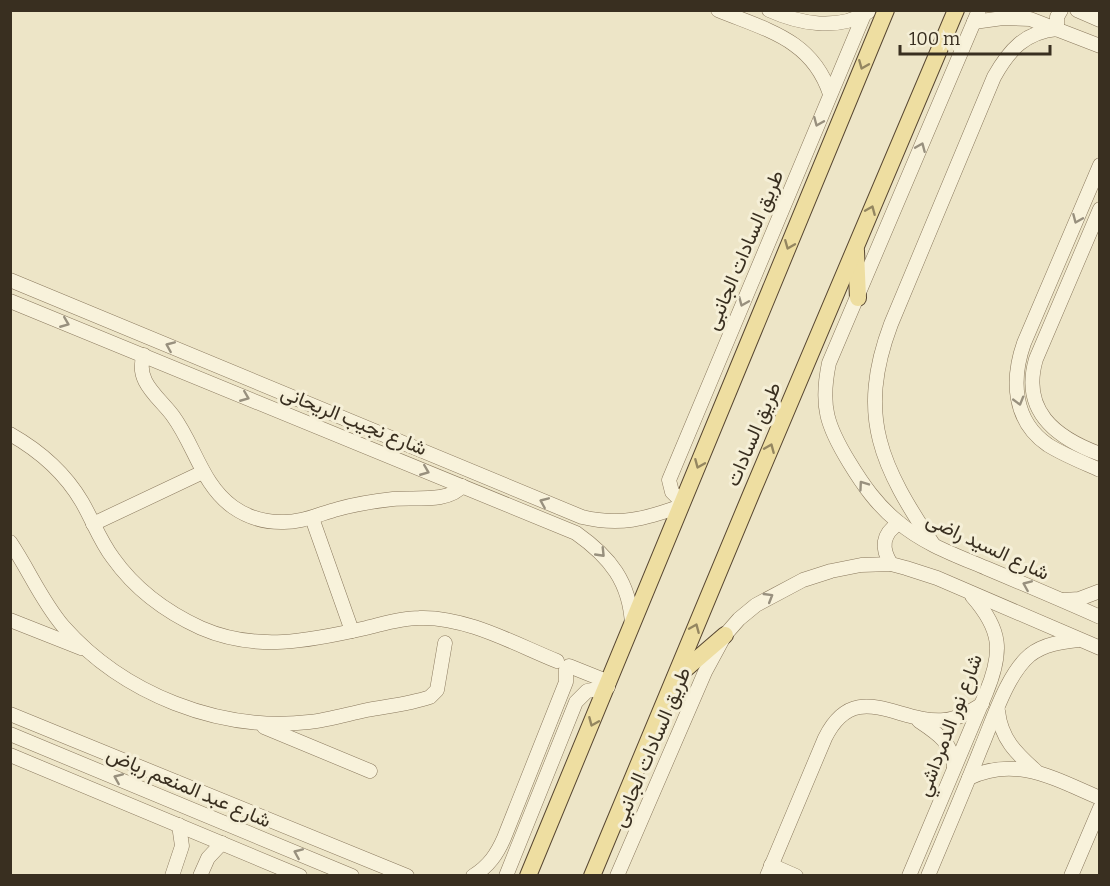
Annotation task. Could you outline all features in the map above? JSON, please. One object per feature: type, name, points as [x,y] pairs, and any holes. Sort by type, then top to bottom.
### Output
[{"type":"main road","name":"طريق السادات","points":[[528,876],[886,10]]},
{"type":"main road","name":"طريق السادات","points":[[592,876],[956,10]]},
{"type":"main road","points":[[855,247],[858,298]]},
{"type":"main road","points":[[673,681],[725,635]]},
{"type":"street","points":[[718,10],[791,42],[812,59],[820,69],[830,94]]},
{"type":"street","points":[[1057,29],[1057,17],[1061,10]]},
{"type":"street","points":[[1077,10],[1100,20]]},
{"type":"street","points":[[771,33],[774,13],[806,23],[826,24],[845,21],[867,12]]},
{"type":"street","name":"طريق السادات الجانبى","points":[[682,504],[672,492],[669,480],[830,94],[867,12]]},
{"type":"street","points":[[858,298],[976,16],[1030,19],[1100,46]]},
{"type":"street","points":[[935,547],[898,489],[882,450],[875,408],[878,365],[891,324],[994,77],[1010,52],[1019,43],[1044,30],[1057,29]]},
{"type":"street","points":[[1100,165],[1024,343],[1016,374],[1019,405],[1036,434],[1063,454],[1100,470]]},
{"type":"street","points":[[1100,209],[1038,352],[1032,371],[1032,385],[1039,412],[1047,423],[1073,442],[1100,454]]},
{"type":"street","name":"شارع نجيب الريحانى","points":[[10,280],[582,518],[619,522],[637,520],[682,504]]},
{"type":"street","name":"شارع السيد راضى","points":[[858,298],[829,363],[824,385],[824,404],[837,442],[859,479],[898,523],[935,547],[1100,617]]},
{"type":"street","name":"شارع نجيب الريحانى","points":[[10,301],[576,533],[596,547],[611,564],[623,584],[631,606],[632,627]]},
{"type":"street","points":[[144,355],[141,363],[143,380],[174,418],[195,453],[203,472],[222,498],[249,516],[280,522],[297,521],[364,503],[445,497],[454,494],[462,486]]},
{"type":"street","points":[[185,372],[192,356]]},
{"type":"street","points":[[10,434],[32,447],[68,482],[82,502],[112,558],[142,590],[174,614],[204,629],[235,638],[275,643],[300,642],[402,619],[449,620],[464,624],[609,684]]},
{"type":"street","points":[[93,524],[203,472]]},
{"type":"street","points":[[312,518],[352,631]]},
{"type":"street","points":[[576,533],[582,518]]},
{"type":"street","points":[[891,564],[886,556],[884,541],[887,534],[898,523]]},
{"type":"street","points":[[10,542],[62,633]]},
{"type":"street","points":[[725,635],[756,605],[803,580],[861,565],[891,564],[921,572],[1098,644]]},
{"type":"street","points":[[1061,600],[1079,599],[1100,591]]},
{"type":"street","name":"شارع نور الدمرداشي","points":[[909,876],[984,698],[996,663],[998,649],[996,635],[988,615],[969,592]]},
{"type":"street","points":[[10,620],[62,633],[128,680],[172,702],[226,718],[254,722],[310,722],[430,697],[436,690],[445,643]]},
{"type":"street","name":"طريق السادات الجانبى","points":[[617,876],[705,672],[725,635]]},
{"type":"street","name":"شارع نور الدمرداشي","points":[[928,876],[1000,705],[1020,666],[1030,655],[1043,647],[1058,642],[1081,639]]},
{"type":"street","points":[[473,876],[488,865],[498,852],[566,682],[564,665]]},
{"type":"street","points":[[506,876],[576,702],[587,691],[609,684]]},
{"type":"street","points":[[796,876],[769,871],[825,738],[836,720],[854,709],[875,706],[915,718],[945,720],[964,714],[984,698],[1000,705],[999,723],[1010,745],[1038,772]]},
{"type":"street","points":[[10,714],[407,876]]},
{"type":"street","points":[[915,718],[947,742],[954,759],[954,768]]},
{"type":"street","points":[[254,722],[370,771]]},
{"type":"street","points":[[302,742],[310,722]]},
{"type":"street","name":"شارع عبد المنعم رياض","points":[[10,734],[352,876]]},
{"type":"street","points":[[964,746],[980,753]]},
{"type":"street","name":"شارع عبد المنعم رياض","points":[[10,755],[300,876]]},
{"type":"street","points":[[54,774],[62,755]]},
{"type":"street","points":[[969,778],[993,768],[1014,768],[1038,772],[1100,798]]},
{"type":"street","points":[[1071,876],[1100,808]]},
{"type":"street","points":[[172,876],[182,846],[179,825]]},
{"type":"street","points":[[200,876],[208,858],[222,843]]}]
